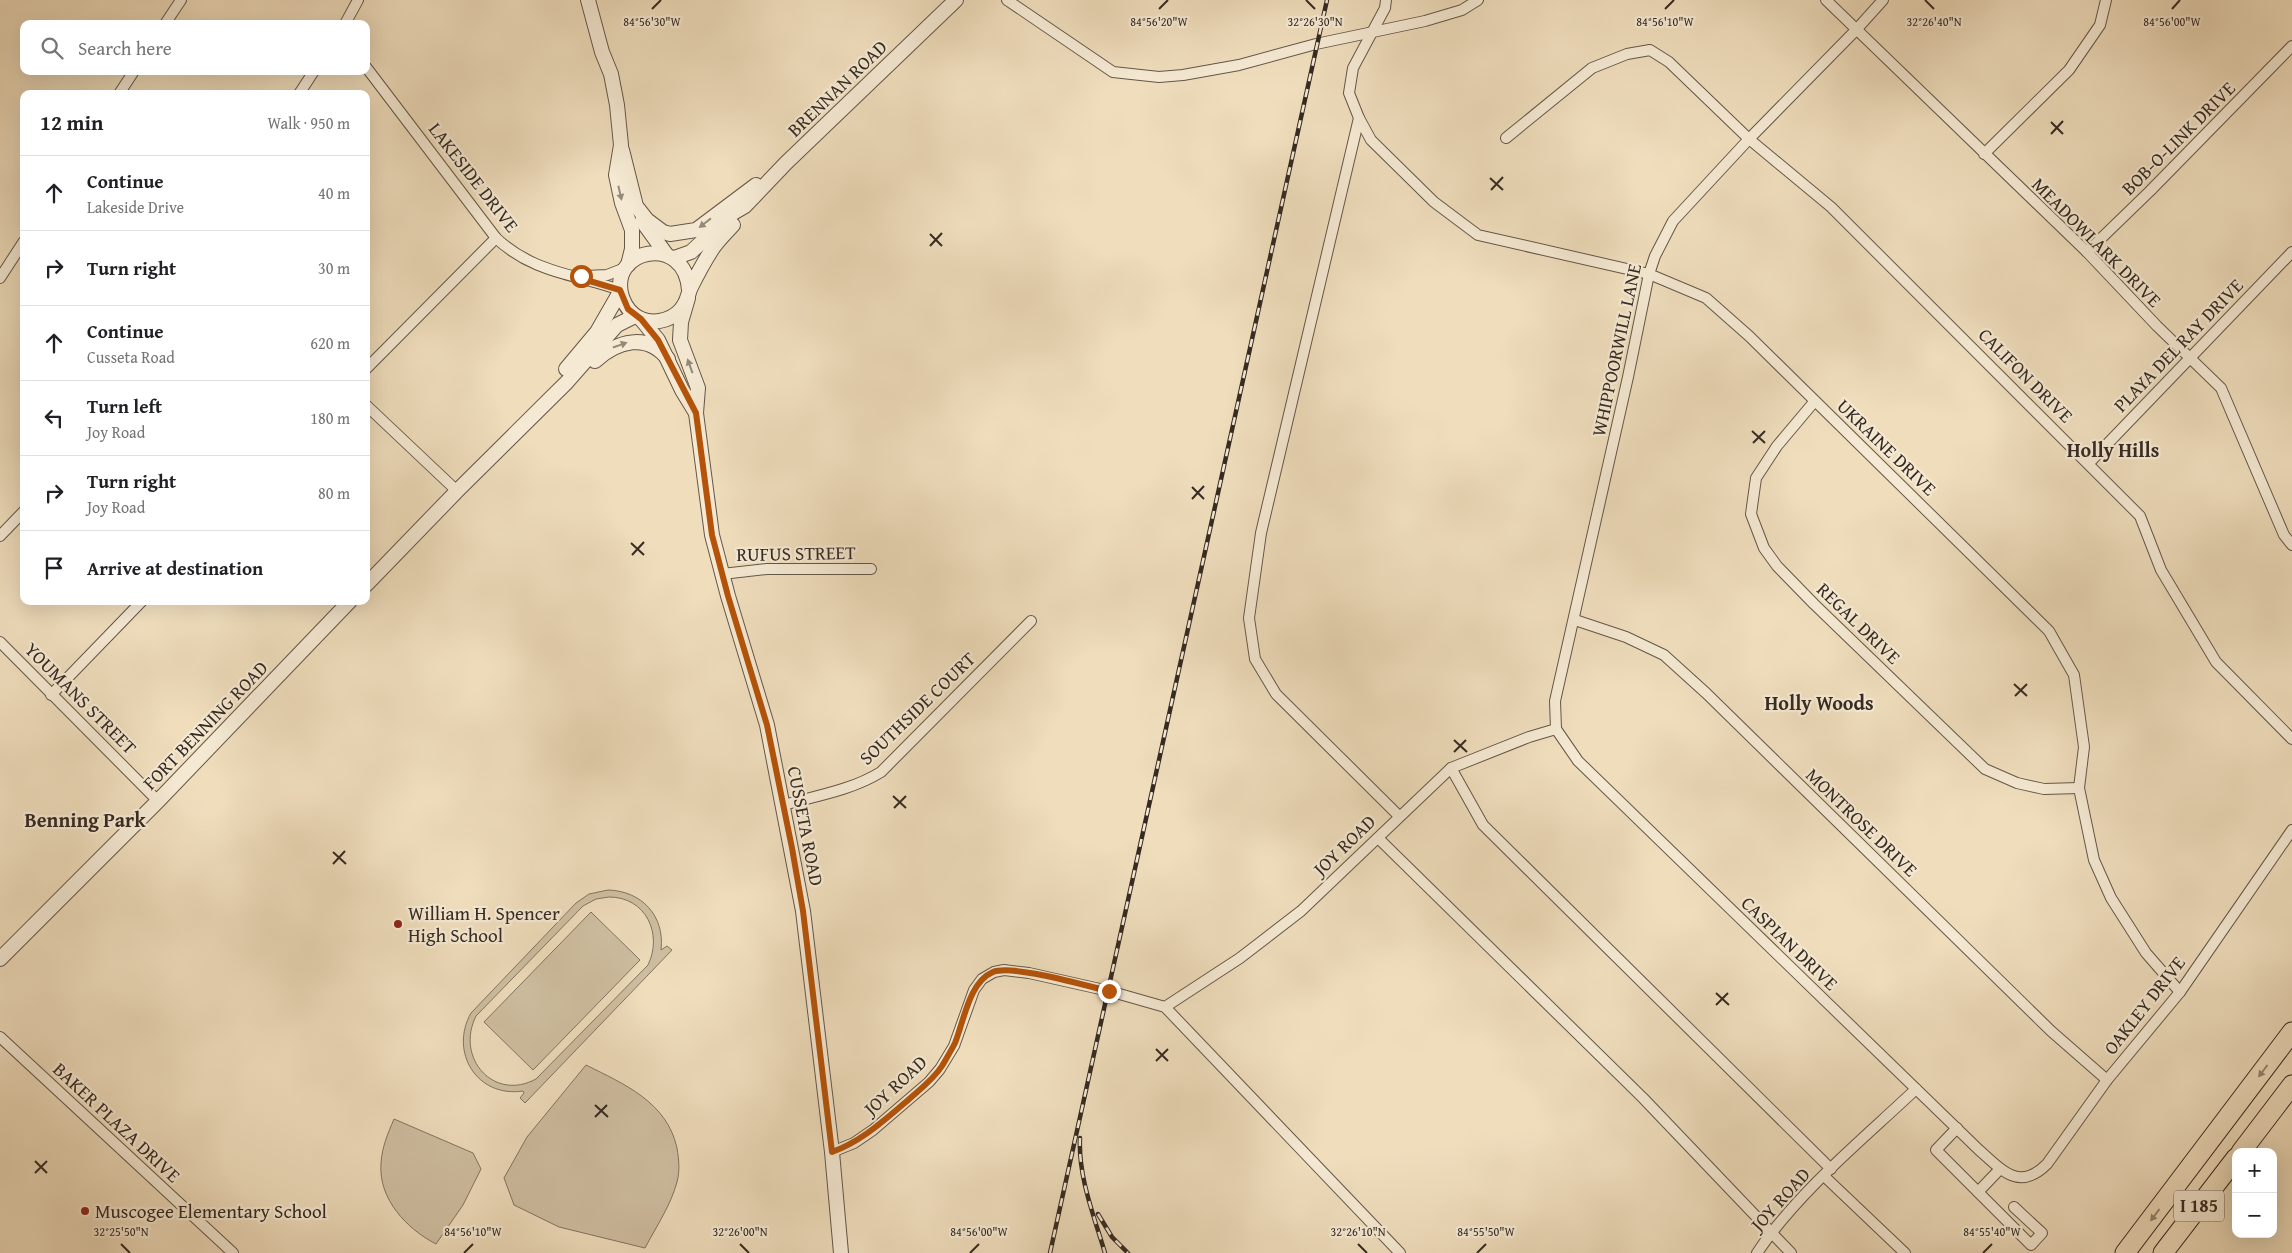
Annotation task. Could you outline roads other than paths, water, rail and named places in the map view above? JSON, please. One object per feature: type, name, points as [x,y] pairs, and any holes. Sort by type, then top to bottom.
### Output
[{"type":"highway","name":"I 185","points":[[2125,1253],[2292,1032]]},
{"type":"highway","points":[[2244,1148],[2292,1085]]},
{"type":"highway","name":"I 185","points":[[2163,1253],[2232,1163]]},
{"type":"street","points":[[168,20],[181,0]]},
{"type":"street","points":[[346,20],[358,0]]},
{"type":"street","points":[[588,0],[602,52],[611,74],[621,145],[636,206],[646,229],[686,272],[689,294],[684,305],[673,317],[657,322],[638,317],[623,301],[620,291],[620,283],[632,249],[632,230],[622,203],[616,175],[621,145]]},
{"type":"street","name":"BRENNAN ROAD","points":[[670,256],[691,252],[733,213],[745,206],[786,162],[956,0]]},
{"type":"street","points":[[1007,0],[1113,72],[1139,76],[1183,75],[1239,65],[1462,10],[1478,0]]},
{"type":"street","name":"UKRAINE DRIVE","points":[[1386,0],[1384,8],[1353,68],[1349,93],[1359,118],[1371,140],[1434,202],[1478,235],[1649,274],[1706,298],[1749,336],[1814,402],[1886,469],[2049,631],[2074,675],[2084,747],[2079,788],[2094,860],[2111,898],[2146,953],[2180,992]]},
{"type":"street","name":"MEADOWLARK DRIVE","points":[[1826,0],[2087,252],[2157,326],[2221,388],[2284,534],[2292,545]]},
{"type":"street","name":"WHIPPOORWILL LANE","points":[[1556,729],[1555,700],[1575,620],[1654,256],[1673,221],[1748,139],[1856,30],[1882,0]]},
{"type":"street","points":[[1984,154],[2068,70],[2100,25],[2106,0]]},
{"type":"street","name":"BOB-O-LINK DRIVE","points":[[2087,252],[2150,191],[2292,46]]},
{"type":"street","name":"CALIFON DRIVE","points":[[1506,138],[1592,68],[1627,54],[1650,50],[1669,62],[1748,139],[1831,207],[2140,516],[2161,570],[2216,662],[2292,739]]},
{"type":"street","name":"LAKESIDE DRIVE","points":[[370,72],[496,238],[509,251],[529,263],[558,274],[576,277],[620,291]]},
{"type":"street","points":[[122,90],[131,75]]},
{"type":"street","points":[[302,90],[311,75]]},
{"type":"street","points":[[1359,118],[1261,534],[1249,618],[1255,659],[1276,694],[1399,816]]},
{"type":"street","points":[[636,206],[647,220],[663,232],[670,234],[688,232],[703,226],[786,162]]},
{"type":"street","name":"BRENNAN ROAD","points":[[689,294],[712,250],[741,215],[745,206]]},
{"type":"street","points":[[370,365],[496,238]]},
{"type":"street","points":[[0,278],[20,247]]},
{"type":"street","points":[[626,267],[641,255],[650,252],[670,256]]},
{"type":"street","name":"PLAYA DEL RAY DRIVE","points":[[2089,463],[2292,252]]},
{"type":"street","name":"LAKESIDE DRIVE","points":[[576,277],[607,275],[626,267]]},
{"type":"street","points":[[534,413],[541,400],[597,332],[620,291]]},
{"type":"street","name":"CUSSETA ROAD","points":[[689,294],[681,322],[680,340],[698,388],[696,413],[712,535],[767,725],[803,911],[832,1152],[841,1253]]},
{"type":"street","points":[[370,581],[534,413],[567,382],[617,325],[638,317]]},
{"type":"street","name":"CUSSETA ROAD","points":[[638,317],[658,340],[696,413]]},
{"type":"street","points":[[567,382],[578,376],[607,350],[629,342],[648,343],[655,346],[668,359]]},
{"type":"street","name":"REGAL DRIVE","points":[[1814,402],[1777,446],[1756,478],[1751,514],[1764,548],[1791,581],[1985,769],[2017,783],[2044,789],[2079,788]]},
{"type":"street","points":[[370,409],[457,491]]},
{"type":"street","points":[[0,536],[20,515]]},
{"type":"street","name":"RUFUS STREET","points":[[722,574],[767,569],[871,569]]},
{"type":"street","points":[[51,695],[138,605]]},
{"type":"street","name":"FORT BENNING ROAD","points":[[0,959],[158,801],[346,605]]},
{"type":"street","name":"MONTROSE DRIVE","points":[[1575,620],[1626,637],[1664,655],[1706,693],[2051,1031],[2107,1080]]},
{"type":"street","name":"SOUTHSIDE COURT","points":[[784,805],[858,784],[881,772],[1030,621]]},
{"type":"street","name":"YOUMANS STREET","points":[[0,642],[158,801]]},
{"type":"street","name":"JOY ROAD","points":[[832,1152],[854,1143],[873,1130],[929,1082],[940,1069],[954,1046],[974,990],[982,979],[994,972],[1004,970],[1029,973],[1109,991],[1165,1007],[1240,958],[1301,911],[1451,768],[1529,736],[1556,729]]},
{"type":"street","name":"CASPIAN DRIVE","points":[[1556,729],[1578,761],[2004,1172]]},
{"type":"street","points":[[1451,768],[1483,825],[1828,1172],[1905,1253]]},
{"type":"street","name":"OAKLEY DRIVE","points":[[2004,1172],[2022,1178],[2038,1172],[2047,1164],[2107,1080],[2180,992],[2292,830]]},
{"type":"street","points":[[1378,838],[1643,1098],[1791,1253]]},
{"type":"street","points":[[1165,1007],[1400,1253]]},
{"type":"street","name":"BAKER PLAZA DRIVE","points":[[0,1037],[233,1253]]},
{"type":"street","name":"JOY ROAD","points":[[1756,1253],[1772,1231],[1828,1172],[1916,1088]]},
{"type":"street","points":[[1957,1128],[1936,1150],[2031,1245],[2042,1233],[2014,1207]]},
{"type":"street","points":[[1978,1192],[2004,1172]]},
{"type":"railway","points":[[1050,1253],[1327,0]]},
{"type":"railway","points":[[1080,1138],[1084,1181],[1105,1253]]},
{"type":"railway","points":[[1098,1214],[1112,1237],[1128,1253]]},
{"type":"place","name":"William H. Spencer High School","points":[[398,924]]},
{"type":"place","name":"Muscogee Elementary School","points":[[85,1211]]},
{"type":"district","name":"Holly Hills","points":[[2113,450]]},
{"type":"district","name":"Holly Woods","points":[[1819,703]]},
{"type":"district","name":"Benning Park","points":[[85,820]]}]
